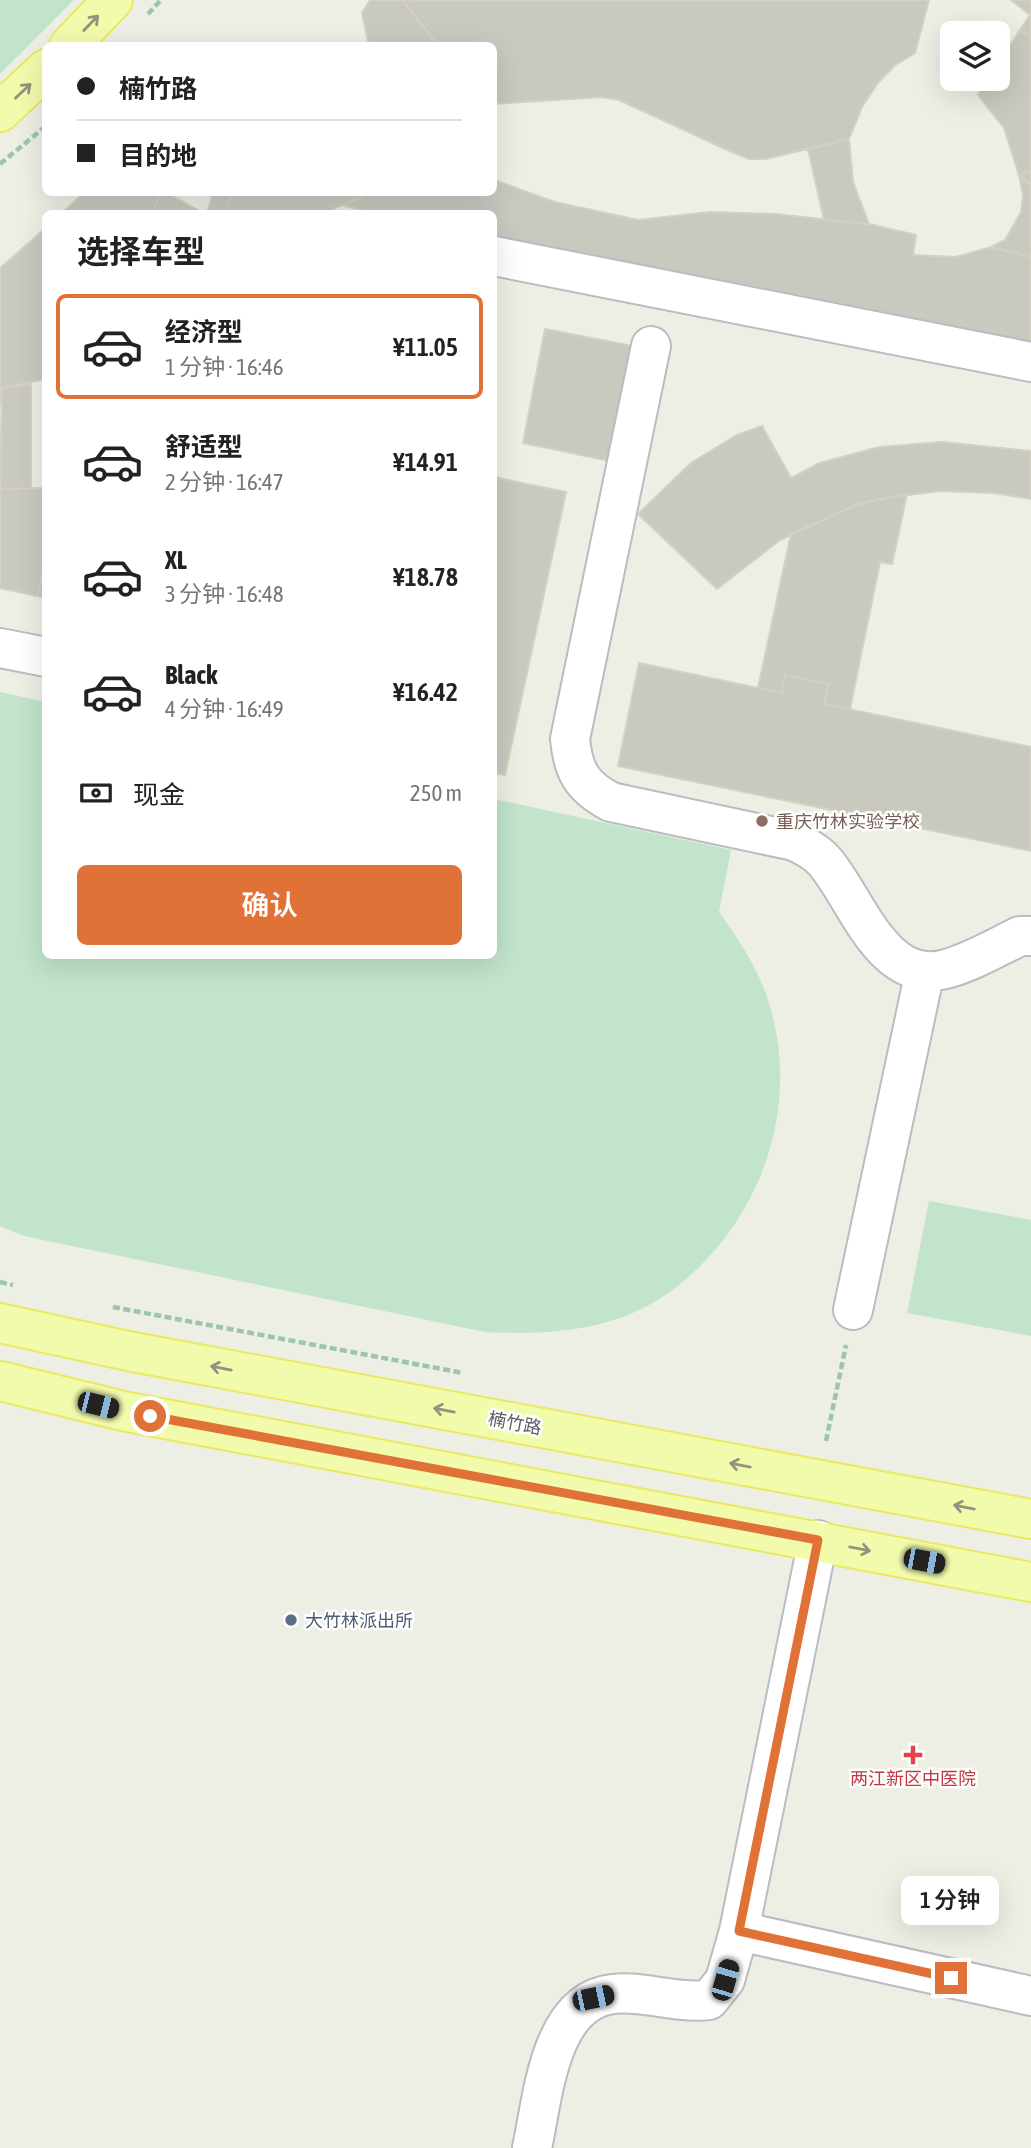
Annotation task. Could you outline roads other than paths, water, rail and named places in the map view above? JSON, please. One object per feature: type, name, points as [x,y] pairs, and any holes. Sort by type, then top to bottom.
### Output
[{"type":"main road","points":[[73,42],[113,0]]},
{"type":"main road","points":[[0,112],[42,73]]},
{"type":"main road","name":"楠竹路","points":[[0,1323],[141,1354],[1031,1519]]},
{"type":"main road","points":[[0,1381],[123,1411],[1031,1582]]},
{"type":"street","points":[[497,257],[1031,362]]},
{"type":"street","points":[[651,346],[570,739],[579,778],[592,793],[611,802],[794,841],[812,850],[825,862],[878,942],[893,957],[925,971],[944,970],[1020,936],[1031,936]]},
{"type":"street","points":[[0,648],[42,656]]},
{"type":"street","points":[[853,1310],[925,971]]},
{"type":"street","points":[[532,2148],[553,2051],[567,2021],[593,1998],[615,1993],[685,2003],[709,2000],[725,1980],[739,1931],[818,1540]]},
{"type":"street","points":[[739,1931],[1031,1996]]},
{"type":"place","name":"重庆竹林实验学校","points":[[762,821]]},
{"type":"place","name":"大竹林派出所","points":[[291,1620]]},
{"type":"place","name":"两江新区中医院","points":[[913,1755]]}]
